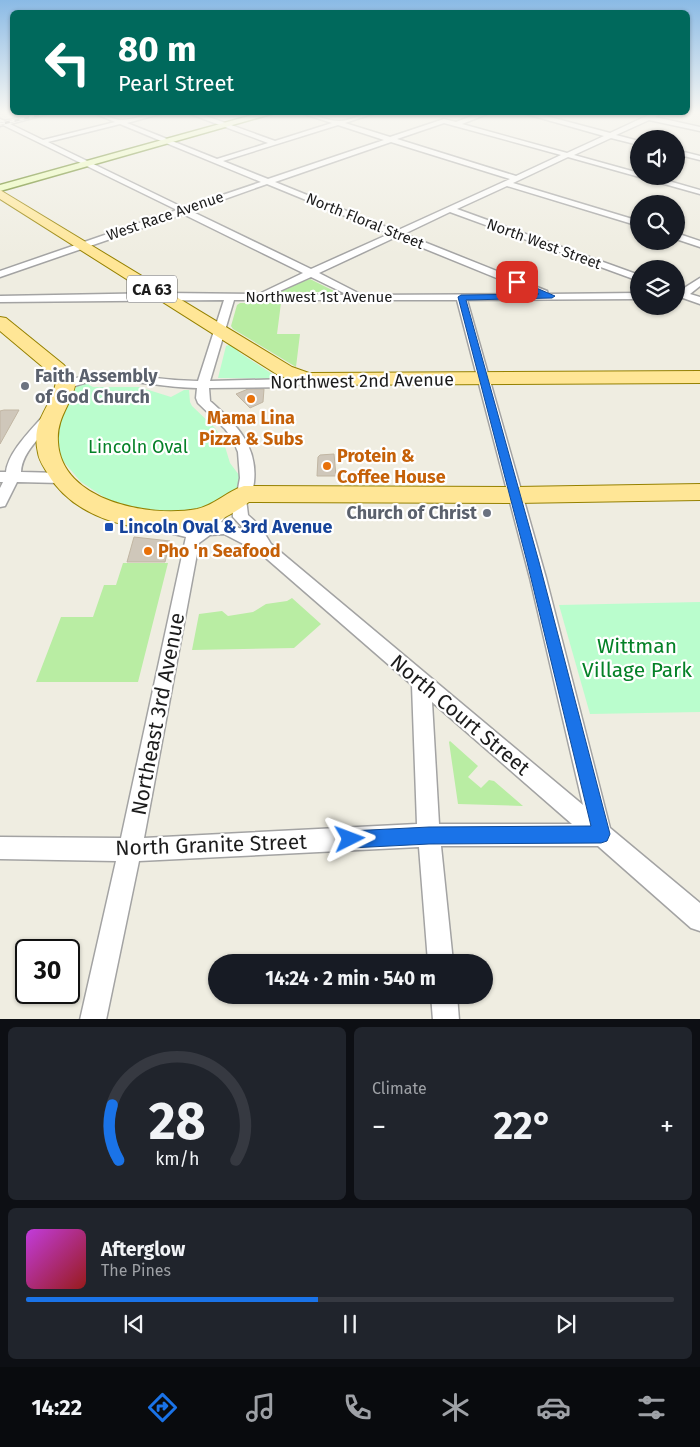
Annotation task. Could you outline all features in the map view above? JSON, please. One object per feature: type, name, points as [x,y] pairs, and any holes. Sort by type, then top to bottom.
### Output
[{"type":"main road","points":[[0,188],[103,160]]},
{"type":"main road","name":"CA 63","points":[[0,194],[285,371],[307,379]]},
{"type":"main road","points":[[0,322],[64,375],[66,385],[51,415],[46,432],[50,459],[61,478],[84,499],[112,512],[138,518],[166,521],[208,515],[236,501],[700,492]]},
{"type":"main road","name":"Northwest 2nd Avenue","points":[[307,379],[700,377]]},
{"type":"street","points":[[77,160],[363,298]]},
{"type":"street","name":"North Floral Street","points":[[213,160],[552,296]]},
{"type":"street","points":[[217,161],[222,160]]},
{"type":"street","name":"West Race Avenue","points":[[0,274],[331,160]]},
{"type":"street","points":[[456,160],[516,178]]},
{"type":"street","points":[[259,297],[557,160]]},
{"type":"street","points":[[583,160],[630,173]]},
{"type":"street","points":[[506,183],[630,221]]},
{"type":"street","points":[[674,185],[700,192]]},
{"type":"street","name":"North West Street","points":[[448,209],[630,275]]},
{"type":"street","points":[[685,239],[700,244]]},
{"type":"street","points":[[685,290],[700,280]]},
{"type":"street","name":"Northwest 1st Avenue","points":[[0,299],[164,296],[363,298],[630,296]]},
{"type":"street","points":[[685,296],[700,300]]},
{"type":"street","points":[[230,297],[203,383],[202,398],[204,403],[233,429],[240,440],[248,472],[248,483],[236,501]]},
{"type":"street","points":[[461,297],[516,495],[601,834]]},
{"type":"street","points":[[66,385],[81,380],[110,376],[177,384],[203,383]]},
{"type":"street","name":"Northwest 2nd Avenue","points":[[203,383],[289,383],[307,379]]},
{"type":"street","points":[[0,502],[7,477],[29,440],[51,415]]},
{"type":"street","points":[[7,477],[61,478]]},
{"type":"street","name":"Northeast 3rd Avenue","points":[[93,1019],[130,850],[193,533],[236,501]]},
{"type":"street","name":"North Court Street","points":[[236,501],[241,516],[255,530],[265,548],[700,919]]},
{"type":"street","points":[[138,518],[193,533],[226,528],[265,548]]},
{"type":"street","points":[[422,682],[429,835],[440,954]]},
{"type":"street","name":"North Granite Street","points":[[0,848],[130,850],[429,835],[601,834]]},
{"type":"street","points":[[445,1004],[446,1019]]},
{"type":"green space","points":[[310,279],[336,292],[278,292],[278,290]]},
{"type":"green space","points":[[240,303],[281,303],[277,334],[300,334],[296,367],[233,329],[231,326],[237,305]]},
{"type":"green space","points":[[232,344],[240,353],[280,379],[218,378],[226,346]]},
{"type":"green space","name":"Lincoln Oval","points":[[89,381],[89,385],[93,387],[139,387],[171,397],[184,390],[189,390],[192,406],[215,428],[223,440],[230,463],[239,475],[237,491],[222,503],[177,515],[127,507],[107,499],[81,482],[63,461],[55,432],[70,394],[79,384]]},
{"type":"green space","points":[[123,563],[168,563],[138,682],[36,682],[61,617],[93,617],[104,585],[116,585]]},
{"type":"green space","points":[[292,598],[321,624],[294,648],[192,650],[199,614],[222,611],[228,616],[253,612],[266,604],[287,601]]},
{"type":"green space","name":"Wittman Village Park","points":[[700,602],[700,712],[590,714],[559,605]]},
{"type":"green space","points":[[450,741],[478,766],[468,777],[481,788],[489,780],[494,781],[523,806],[458,804]]},
{"type":"building","name":"Mama Lina Pizza & Subs","points":[[248,389],[264,389],[263,402],[250,408],[236,394]]},
{"type":"building","points":[[19,410],[0,444],[0,411]]},
{"type":"building","name":"Protein & Coffee House","points":[[334,454],[336,476],[317,476],[318,457],[320,455]]},
{"type":"building","name":"Pho 'n Seafood","points":[[134,537],[170,541],[165,562],[127,562]]},
{"type":"place","name":"Faith Assembly of God Church","points":[[25,386]]},
{"type":"place","name":"Mama Lina Pizza & Subs","points":[[251,399]]},
{"type":"place","name":"Protein & Coffee House","points":[[327,466]]},
{"type":"place","name":"Church of Christ","points":[[487,513]]},
{"type":"place","name":"Lincoln Oval & 3rd Avenue","points":[[109,527]]},
{"type":"place","name":"Pho 'n Seafood","points":[[148,551]]},
{"type":"route","points":[[350,839],[429,835],[601,834],[516,495],[461,297],[552,296],[517,282]]}]
